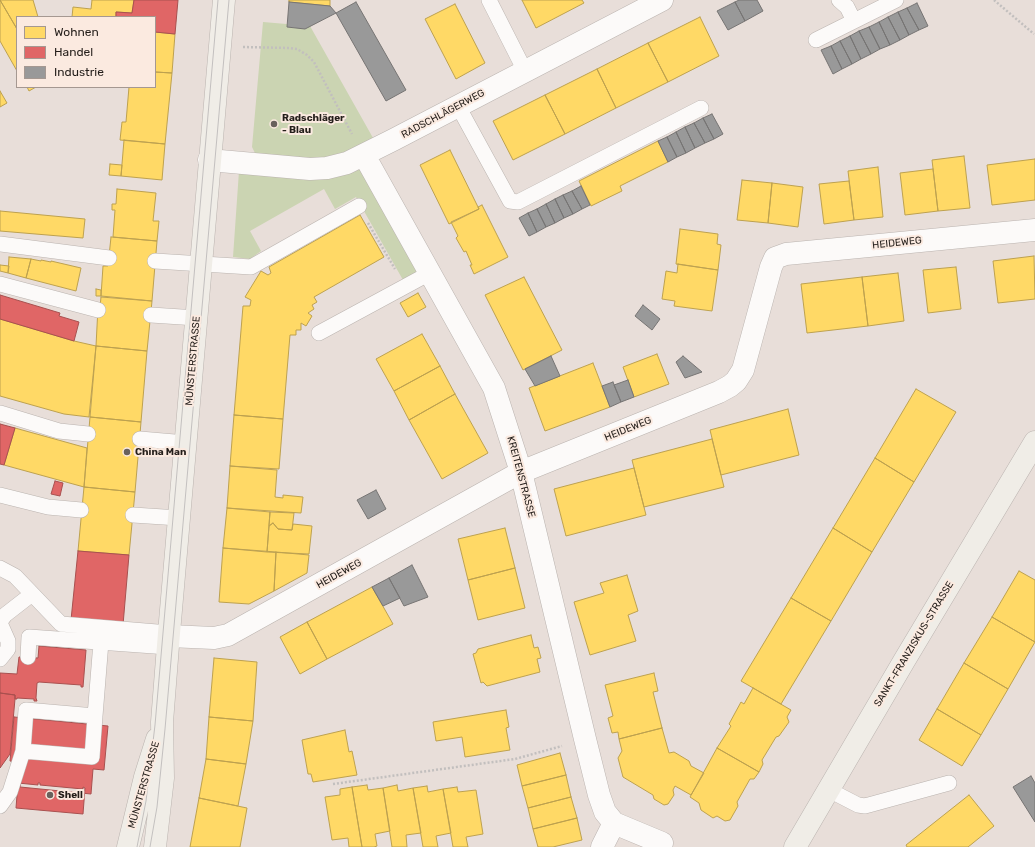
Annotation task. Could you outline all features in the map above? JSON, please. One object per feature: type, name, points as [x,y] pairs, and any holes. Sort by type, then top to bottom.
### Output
[{"type":"street","name":"MÜNSTERSTRASSE","points":[[155,847],[164,778],[162,722],[168,639],[224,0]]},
{"type":"street","name":"RADSCHLÄGERWEG","points":[[209,160],[310,169],[327,168],[347,163],[662,0]]},
{"type":"street","name":"KREITENSTRASSE","points":[[364,155],[494,388],[521,472],[599,795],[605,812],[614,823]]},
{"type":"street","name":"HEIDEWEG","points":[[168,639],[208,638],[228,635],[521,472],[719,392],[736,381],[743,370],[771,267],[775,258],[786,254],[1035,230]]},
{"type":"street","name":"SANKT-FRANZISKUS-STRASSE","points":[[795,847],[1035,442]]},
{"type":"street","name":"MÜNSTERSTRASSE","points":[[128,847],[145,777],[162,722]]},
{"type":"street","points":[[602,847],[614,823],[662,843]]},
{"type":"lane","points":[[489,0],[525,71]]},
{"type":"lane","points":[[839,0],[847,7],[854,21]]},
{"type":"lane","points":[[816,40],[896,0]]},
{"type":"lane","points":[[458,106],[510,201],[518,202],[701,108]]},
{"type":"lane","points":[[155,261],[251,267],[359,206]]},
{"type":"lane","points":[[0,244],[109,258]]},
{"type":"lane","points":[[319,333],[430,273]]},
{"type":"lane","points":[[0,284],[98,310]]},
{"type":"lane","points":[[151,315],[196,318]]},
{"type":"lane","points":[[0,413],[58,432],[88,434]]},
{"type":"lane","points":[[140,439],[186,443]]},
{"type":"lane","points":[[0,496],[48,507],[81,510]]},
{"type":"lane","points":[[133,515],[179,518]]},
{"type":"lane","points":[[0,568],[15,576],[61,624],[168,639]]},
{"type":"lane","points":[[0,659],[8,649],[8,641],[0,623],[5,615],[32,594]]},
{"type":"lane","points":[[28,657],[29,637],[101,642],[168,639]]},
{"type":"lane","points":[[23,751],[92,757],[101,642]]},
{"type":"lane","points":[[0,806],[10,792],[23,751],[26,710],[95,716]]},
{"type":"lane","points":[[828,790],[858,805],[865,806],[949,783]]},
{"type":"path","points":[[994,0],[1034,34]]},
{"type":"path","points":[[220,47],[289,48],[297,49],[307,55],[314,62],[364,155]]},
{"type":"path","points":[[359,206],[405,286]]},
{"type":"path","points":[[333,784],[515,759],[585,739]]},
{"type":"green space","points":[[263,22],[310,26],[377,145],[323,162],[259,157],[255,153],[252,147]]},
{"type":"green space","points":[[360,169],[419,271],[403,280],[356,197],[335,209],[324,189],[250,231],[261,251],[250,259],[233,257],[239,171]]},
{"type":"building: Wohnen","points":[[0,0],[33,0],[38,16],[16,16],[16,27]]},
{"type":"building: Wohnen","points":[[0,0],[16,27],[16,69],[0,41]]},
{"type":"building: Wohnen","points":[[92,0],[134,0],[132,13],[116,12],[116,16],[72,16],[73,7],[91,9]]},
{"type":"building: Wohnen","points":[[289,0],[330,0],[330,6],[289,2]]},
{"type":"building: Wohnen","points":[[522,0],[582,0],[584,3],[536,28]]},
{"type":"building: Wohnen","points":[[455,4],[485,63],[456,79],[425,19]]},
{"type":"building: Wohnen","points":[[700,17],[719,56],[668,82],[648,43]]},
{"type":"building: Wohnen","points":[[156,32],[175,34],[172,73],[156,72]]},
{"type":"building: Wohnen","points":[[648,43],[668,82],[616,108],[597,69]]},
{"type":"building: Wohnen","points":[[597,69],[616,108],[565,134],[545,95]]},
{"type":"building: Wohnen","points":[[156,72],[172,73],[165,144],[120,140],[122,122],[126,122],[129,88],[156,88]]},
{"type":"building: Wohnen","points":[[28,88],[34,88],[29,91]]},
{"type":"building: Wohnen","points":[[0,91],[7,103],[0,107]]},
{"type":"building: Wohnen","points":[[545,95],[565,134],[513,160],[493,121]]},
{"type":"building: Wohnen","points":[[124,140],[165,144],[162,180],[121,176]]},
{"type":"building: Wohnen","points":[[658,141],[668,162],[620,186],[622,191],[591,206],[579,181]]},
{"type":"building: Wohnen","points":[[450,150],[479,209],[449,224],[420,165]]},
{"type":"building: Wohnen","points":[[964,156],[970,208],[938,211],[932,160]]},
{"type":"building: Wohnen","points":[[1035,159],[1035,200],[992,205],[987,165]]},
{"type":"building: Wohnen","points":[[110,164],[122,165],[121,176],[109,175]]},
{"type":"building: Wohnen","points":[[878,167],[883,217],[854,220],[848,171]]},
{"type":"building: Wohnen","points":[[933,169],[938,211],[905,215],[900,173]]},
{"type":"building: Wohnen","points":[[742,180],[772,183],[768,223],[737,220]]},
{"type":"building: Wohnen","points":[[849,181],[854,220],[824,224],[819,184]]},
{"type":"building: Wohnen","points":[[772,183],[803,187],[798,227],[768,223]]},
{"type":"building: Wohnen","points":[[117,189],[156,193],[153,221],[159,221],[157,241],[113,237],[115,210],[112,210],[112,204],[116,204]]},
{"type":"building: Wohnen","points":[[482,205],[508,257],[474,274],[466,251],[464,252],[456,238],[458,236],[451,222],[479,209],[478,207]]},
{"type":"building: Wohnen","points":[[0,211],[85,219],[83,238],[0,231]]},
{"type":"building: Wohnen","points":[[360,215],[384,257],[314,297],[317,302],[312,305],[314,309],[308,313],[312,316],[306,326],[301,323],[301,330],[296,330],[296,335],[290,335],[283,419],[234,415],[243,306],[250,306],[251,300],[245,297],[261,271],[268,275],[271,273],[269,267]]},
{"type":"building: Wohnen","points":[[680,229],[718,234],[717,244],[721,245],[718,270],[676,264]]},
{"type":"building: Wohnen","points":[[111,237],[157,241],[152,301],[101,296],[103,266],[108,266]]},
{"type":"building: Wohnen","points":[[1034,256],[1035,299],[998,303],[993,261]]},
{"type":"building: Wohnen","points":[[9,257],[31,259],[26,278],[8,273]]},
{"type":"building: Wohnen","points":[[31,259],[51,261],[81,268],[76,291],[26,278]]},
{"type":"building: Wohnen","points":[[678,264],[718,270],[712,311],[674,306],[675,301],[662,299],[666,271],[677,273]]},
{"type":"building: Wohnen","points":[[0,265],[9,266],[8,273],[0,271]]},
{"type":"building: Wohnen","points":[[956,267],[961,309],[928,313],[923,270]]},
{"type":"building: Wohnen","points":[[898,273],[904,321],[868,326],[862,277]]},
{"type":"building: Wohnen","points":[[524,277],[562,350],[523,370],[485,295]]},
{"type":"building: Wohnen","points":[[862,277],[868,326],[807,333],[801,284]]},
{"type":"building: Wohnen","points":[[96,289],[101,290],[101,296],[96,296]]},
{"type":"building: Wohnen","points":[[418,293],[426,307],[408,317],[400,303]]},
{"type":"building: Wohnen","points":[[101,297],[152,301],[147,351],[96,346],[98,307],[100,307]]},
{"type":"building: Wohnen","points":[[0,319],[96,346],[89,417],[64,414],[0,396]]},
{"type":"building: Wohnen","points":[[422,334],[440,366],[394,391],[376,359]]},
{"type":"building: Wohnen","points":[[96,346],[147,351],[141,422],[90,417]]},
{"type":"building: Wohnen","points":[[657,354],[669,384],[634,397],[623,367]]},
{"type":"building: Wohnen","points":[[593,363],[610,407],[545,431],[529,388]]},
{"type":"building: Wohnen","points":[[440,366],[455,394],[409,420],[394,391]]},
{"type":"building: Wohnen","points":[[916,389],[956,412],[914,482],[875,458]]},
{"type":"building: Wohnen","points":[[455,394],[488,453],[442,479],[409,420]]},
{"type":"building: Wohnen","points":[[788,409],[799,455],[721,475],[710,430]]},
{"type":"building: Wohnen","points":[[234,415],[283,419],[279,469],[230,466]]},
{"type":"building: Wohnen","points":[[90,417],[141,422],[135,492],[84,487]]},
{"type":"building: Wohnen","points":[[15,428],[87,448],[84,487],[4,465]]},
{"type":"building: Wohnen","points":[[712,439],[724,487],[644,507],[632,460]]},
{"type":"building: Wohnen","points":[[875,458],[914,482],[872,552],[833,528]]},
{"type":"building: Wohnen","points":[[230,466],[277,470],[275,497],[283,498],[283,495],[303,497],[301,513],[227,508]]},
{"type":"building: Wohnen","points":[[634,468],[646,515],[566,536],[554,489]]},
{"type":"building: Wohnen","points":[[84,487],[135,492],[129,555],[78,551]]},
{"type":"building: Wohnen","points":[[227,508],[270,512],[267,552],[223,548]]},
{"type":"building: Wohnen","points":[[270,512],[294,513],[292,530],[278,529],[273,523],[269,526]]},
{"type":"building: Wohnen","points":[[273,523],[278,529],[292,530],[293,524],[312,526],[309,554],[267,552],[269,526]]},
{"type":"building: Wohnen","points":[[505,528],[515,568],[468,580],[458,539]]},
{"type":"building: Wohnen","points":[[833,528],[872,552],[831,621],[791,598]]},
{"type":"building: Wohnen","points":[[223,548],[276,552],[274,591],[249,604],[219,602]]},
{"type":"building: Wohnen","points":[[276,552],[309,555],[307,573],[274,591]]},
{"type":"building: Wohnen","points":[[515,568],[525,608],[478,620],[468,580]]},
{"type":"building: Wohnen","points":[[1019,571],[1035,580],[1035,642],[992,617]]},
{"type":"building: Wohnen","points":[[627,575],[638,611],[628,615],[636,641],[590,655],[574,602],[604,593],[600,583]]},
{"type":"building: Wohnen","points":[[372,587],[393,624],[327,659],[307,622]]},
{"type":"building: Wohnen","points":[[791,598],[831,621],[781,704],[741,681]]},
{"type":"building: Wohnen","points":[[992,617],[1035,642],[1008,689],[964,663]]},
{"type":"building: Wohnen","points":[[307,622],[327,659],[300,674],[280,637]]},
{"type":"building: Wohnen","points":[[531,635],[534,648],[538,647],[541,658],[537,659],[540,672],[487,686],[483,682],[481,683],[473,654],[476,653],[478,649]]},
{"type":"building: Wohnen","points":[[214,658],[257,662],[253,721],[209,717]]},
{"type":"building: Wohnen","points":[[964,663],[1008,689],[981,735],[937,709]]},
{"type":"building: Wohnen","points":[[654,673],[658,691],[653,692],[662,728],[619,739],[618,732],[612,733],[608,718],[613,716],[605,685]]},
{"type":"building: Wohnen","points":[[753,688],[791,710],[787,717],[789,722],[779,736],[776,737],[762,760],[763,764],[759,772],[717,748],[731,726],[729,724],[741,702],[744,704]]},
{"type":"building: Wohnen","points":[[937,709],[981,735],[962,766],[919,740]]},
{"type":"building: Wohnen","points":[[506,710],[509,727],[506,728],[510,750],[465,757],[462,737],[436,741],[433,722]]},
{"type":"building: Wohnen","points":[[209,717],[253,721],[246,764],[206,759]]},
{"type":"building: Wohnen","points":[[662,728],[669,753],[674,752],[689,761],[691,766],[704,773],[691,795],[675,786],[673,790],[674,795],[668,804],[664,805],[654,799],[653,795],[623,777],[618,758],[622,751],[619,739]]},
{"type":"building: Wohnen","points":[[345,730],[349,752],[352,751],[357,775],[313,782],[311,774],[308,774],[302,740]]},
{"type":"building: Wohnen","points":[[717,748],[759,772],[754,779],[750,779],[737,802],[738,806],[730,820],[725,821],[717,816],[713,818],[701,810],[699,803],[690,797]]},
{"type":"building: Wohnen","points":[[560,753],[566,775],[522,786],[517,765]]},
{"type":"building: Wohnen","points":[[206,759],[246,764],[238,806],[199,798]]},
{"type":"building: Wohnen","points":[[566,775],[571,797],[528,808],[522,786]]},
{"type":"building: Wohnen","points":[[367,785],[368,790],[383,788],[390,831],[375,834],[377,846],[374,847],[362,847],[352,787]]},
{"type":"building: Wohnen","points":[[397,785],[398,791],[413,788],[421,833],[406,835],[407,847],[392,847],[383,788]]},
{"type":"building: Wohnen","points":[[427,786],[428,792],[443,789],[451,833],[436,836],[438,847],[423,847],[413,788]]},
{"type":"building: Wohnen","points":[[352,787],[362,847],[349,847],[348,838],[332,840],[325,797],[340,795],[340,789]]},
{"type":"building: Wohnen","points":[[457,787],[458,792],[476,790],[483,834],[466,837],[468,847],[453,847],[443,789]]},
{"type":"building: Wohnen","points":[[969,795],[994,826],[968,847],[907,847],[906,845]]},
{"type":"building: Wohnen","points":[[571,797],[577,818],[533,829],[528,808]]},
{"type":"building: Wohnen","points":[[199,798],[247,808],[240,847],[190,847]]},
{"type":"building: Wohnen","points":[[577,818],[582,840],[553,847],[538,847],[533,829]]},
{"type":"building: Handel","points":[[134,0],[178,0],[175,34],[156,32],[156,16],[116,16],[116,12],[132,13]]},
{"type":"building: Handel","points":[[0,295],[60,313],[59,316],[79,322],[74,341],[0,319]]},
{"type":"building: Handel","points":[[0,424],[15,428],[4,465],[0,464]]},
{"type":"building: Handel","points":[[55,481],[63,483],[60,496],[51,494]]},
{"type":"building: Handel","points":[[78,551],[129,555],[123,625],[71,620]]},
{"type":"building: Handel","points":[[39,646],[86,650],[83,687],[81,687],[81,685],[39,682],[37,683],[37,701],[34,701],[34,699],[15,699],[15,695],[0,693],[0,673],[17,674],[19,657],[38,658]]},
{"type":"building: Handel","points":[[0,693],[15,695],[15,699],[10,754],[0,768]]},
{"type":"building: Handel","points":[[14,717],[108,726],[104,770],[93,769],[91,794],[20,787],[23,763],[10,761]]},
{"type":"building: Handel","points":[[18,783],[38,785],[38,783],[40,783],[40,785],[83,789],[83,787],[85,788],[83,814],[16,808]]},
{"type":"building: Industrie","points":[[739,0],[757,0],[763,11],[745,21],[735,2]]},
{"type":"building: Industrie","points":[[289,2],[330,6],[336,13],[305,29],[287,27]]},
{"type":"building: Industrie","points":[[356,2],[406,90],[386,101],[336,13]]},
{"type":"building: Industrie","points":[[735,2],[745,21],[728,30],[717,11]]},
{"type":"building: Industrie","points":[[917,3],[928,26],[919,30],[907,8]]},
{"type":"building: Industrie","points":[[907,8],[919,30],[909,35],[898,12]]},
{"type":"building: Industrie","points":[[898,12],[909,35],[900,40],[888,17]]},
{"type":"building: Industrie","points":[[888,17],[900,40],[890,45],[879,22]]},
{"type":"building: Industrie","points":[[879,22],[890,45],[880,49],[869,27]]},
{"type":"building: Industrie","points":[[869,27],[880,49],[871,54],[859,31]]},
{"type":"building: Industrie","points":[[859,31],[871,54],[861,59],[850,36]]},
{"type":"building: Industrie","points":[[850,36],[861,59],[852,64],[840,41]]},
{"type":"building: Industrie","points":[[840,41],[852,64],[842,69],[831,46]]},
{"type":"building: Industrie","points":[[831,46],[842,69],[833,74],[821,50]]},
{"type":"building: Industrie","points":[[712,114],[723,134],[714,139],[703,118]]},
{"type":"building: Industrie","points":[[703,118],[714,139],[705,143],[694,123]]},
{"type":"building: Industrie","points":[[694,123],[705,143],[695,148],[685,127]]},
{"type":"building: Industrie","points":[[685,127],[695,148],[686,153],[676,132]]},
{"type":"building: Industrie","points":[[676,132],[686,153],[677,157],[667,137]]},
{"type":"building: Industrie","points":[[667,137],[677,157],[668,162],[658,141]]},
{"type":"building: Industrie","points":[[581,186],[590,205],[582,209],[572,191]]},
{"type":"building: Industrie","points":[[572,191],[582,209],[573,214],[563,195]]},
{"type":"building: Industrie","points":[[563,195],[573,214],[564,218],[555,199]]},
{"type":"building: Industrie","points":[[555,199],[564,218],[555,223],[546,204]]},
{"type":"building: Industrie","points":[[546,204],[555,223],[546,227],[537,209]]},
{"type":"building: Industrie","points":[[537,209],[546,227],[537,232],[528,213]]},
{"type":"building: Industrie","points":[[528,213],[537,232],[529,236],[519,218]]},
{"type":"building: Industrie","points":[[643,305],[660,319],[652,330],[635,316]]},
{"type":"building: Industrie","points":[[551,356],[560,376],[535,386],[525,369]]},
{"type":"building: Industrie","points":[[683,356],[702,372],[685,378],[676,362]]},
{"type":"building: Industrie","points":[[628,380],[634,397],[621,402],[614,385]]},
{"type":"building: Industrie","points":[[613,382],[621,402],[610,407],[602,386]]},
{"type":"building: Industrie","points":[[376,490],[386,509],[368,519],[357,500]]},
{"type":"building: Industrie","points":[[412,565],[428,597],[404,606],[389,578]]},
{"type":"building: Industrie","points":[[389,578],[400,598],[383,606],[372,587]]},
{"type":"building: Industrie","points":[[1031,776],[1035,783],[1035,822],[1013,787]]},
{"type":"tram line","points":[[137,847],[146,801],[155,725],[218,0]]},
{"type":"tram line","points":[[150,847],[157,807],[165,729],[229,0]]},
{"type":"place","name":"Radschläger - Blau","points":[[274,124]]},
{"type":"place","name":"China Man","points":[[127,452]]},
{"type":"place","name":"Shell","points":[[50,795]]}]
